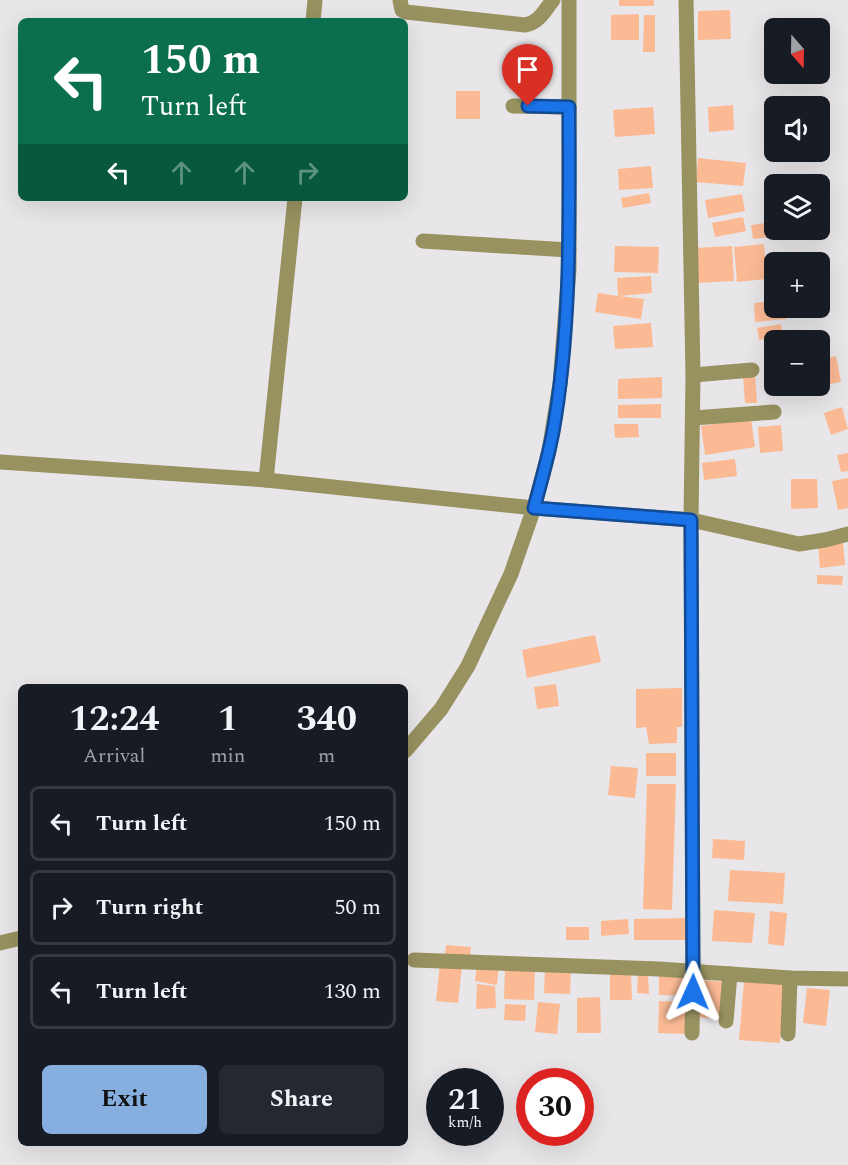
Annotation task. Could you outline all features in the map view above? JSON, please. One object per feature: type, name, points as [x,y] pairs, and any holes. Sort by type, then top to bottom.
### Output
[{"type":"street","points":[[313,18],[315,0]]},
{"type":"street","points":[[400,0],[402,9],[406,12],[525,25],[532,24],[539,19],[553,0]]},
{"type":"street","points":[[408,748],[441,709],[468,666],[511,574],[534,508],[549,451],[560,384],[569,250],[569,0]]},
{"type":"street","points":[[686,0],[693,375],[692,1033]]},
{"type":"street","points":[[513,106],[569,107]]},
{"type":"street","points":[[266,480],[295,201]]},
{"type":"street","points":[[423,241],[569,250]]},
{"type":"street","points":[[693,375],[752,370]]},
{"type":"street","points":[[693,418],[774,412]]},
{"type":"street","points":[[0,462],[266,480],[534,508],[691,520],[799,544],[848,534]]},
{"type":"street","points":[[0,943],[18,939]]},
{"type":"street","points":[[414,960],[848,979]]},
{"type":"street","points":[[726,1021],[730,974]]},
{"type":"street","points":[[788,1034],[790,978]]},
{"type":"building","points":[[619,0],[654,0],[654,6],[619,6]]},
{"type":"building","points":[[730,10],[731,39],[698,40],[698,11]]},
{"type":"building","points":[[639,14],[639,40],[611,40],[611,15]]},
{"type":"building","points":[[644,15],[655,15],[655,52],[643,52]]},
{"type":"building","points":[[456,91],[480,91],[480,119],[456,119]]},
{"type":"building","points":[[733,105],[734,130],[709,132],[708,107]]},
{"type":"building","points":[[653,107],[655,134],[615,137],[613,110]]},
{"type":"building","points":[[698,158],[746,163],[743,186],[696,182]]},
{"type":"building","points":[[651,166],[653,188],[619,190],[618,169]]},
{"type":"building","points":[[649,193],[651,203],[623,208],[621,198]]},
{"type":"building","points":[[742,194],[745,211],[708,218],[705,200]]},
{"type":"building","points":[[743,217],[746,231],[715,237],[712,223]]},
{"type":"building","points":[[764,223],[764,238],[753,239],[751,225]]},
{"type":"building","points":[[764,244],[764,279],[737,282],[734,247]]},
{"type":"building","points":[[615,246],[659,247],[658,273],[614,272]]},
{"type":"building","points":[[732,246],[734,281],[697,283],[695,248]]},
{"type":"building","points":[[651,276],[652,293],[619,296],[644,299],[641,319],[595,312],[598,293],[618,296],[617,278]]},
{"type":"building","points":[[764,302],[764,318],[786,319],[755,322],[754,303]]},
{"type":"building","points":[[651,323],[653,347],[615,349],[613,326]]},
{"type":"building","points":[[781,324],[782,330],[764,330],[764,339],[759,340],[757,328]]},
{"type":"building","points":[[836,356],[841,382],[830,384],[830,357]]},
{"type":"building","points":[[755,375],[757,403],[745,403],[743,376]]},
{"type":"building","points":[[662,377],[662,398],[618,399],[618,379]]},
{"type":"building","points":[[661,404],[661,418],[618,418],[618,405]]},
{"type":"building","points":[[842,407],[848,429],[831,435],[824,413]]},
{"type":"building","points":[[751,419],[755,447],[705,455],[701,426]]},
{"type":"building","points":[[614,424],[638,424],[639,437],[615,438]]},
{"type":"building","points":[[781,425],[783,451],[760,453],[758,427]]},
{"type":"building","points":[[848,453],[848,471],[841,472],[837,455]]},
{"type":"building","points":[[735,459],[737,476],[704,480],[702,463]]},
{"type":"building","points":[[848,478],[848,508],[838,510],[832,481]]},
{"type":"building","points":[[791,479],[817,479],[818,508],[791,509]]},
{"type":"building","points":[[843,543],[845,565],[820,568],[818,545]]},
{"type":"building","points":[[817,575],[843,576],[842,585],[817,584]]},
{"type":"building","points":[[595,635],[601,662],[527,678],[522,650]]},
{"type":"building","points":[[556,684],[559,706],[537,709],[534,687]]},
{"type":"building","points":[[682,688],[682,727],[677,727],[677,743],[649,744],[646,727],[636,728],[636,689]]},
{"type":"building","points":[[646,753],[676,753],[676,776],[646,776]]},
{"type":"building","points":[[611,766],[638,768],[635,798],[608,795]]},
{"type":"building","points":[[647,784],[676,784],[672,910],[643,909]]},
{"type":"building","points":[[713,839],[745,841],[744,860],[712,858]]},
{"type":"building","points":[[730,870],[785,873],[783,904],[728,901]]},
{"type":"building","points":[[714,910],[755,913],[752,943],[712,941]]},
{"type":"building","points":[[770,911],[787,913],[784,946],[768,944]]},
{"type":"building","points":[[687,918],[687,940],[634,940],[634,919]]},
{"type":"building","points":[[628,919],[629,934],[601,936],[601,921]]},
{"type":"building","points":[[566,927],[589,927],[589,940],[566,940]]},
{"type":"building","points":[[446,945],[471,947],[470,957],[445,954]]},
{"type":"building","points":[[440,963],[462,966],[458,1003],[436,1001]]},
{"type":"building","points":[[477,963],[499,965],[497,985],[475,981]]},
{"type":"building","points":[[505,967],[535,969],[534,1000],[504,999]]},
{"type":"building","points":[[545,968],[571,969],[570,994],[544,993]]},
{"type":"building","points":[[631,971],[632,1000],[610,1000],[610,972]]},
{"type":"building","points":[[638,975],[648,975],[649,994],[637,993]]},
{"type":"building","points":[[659,976],[690,977],[690,996],[659,995]]},
{"type":"building","points":[[699,980],[727,982],[723,1019],[695,1017]]},
{"type":"building","points":[[744,981],[785,984],[780,1043],[739,1040]]},
{"type":"building","points":[[477,984],[495,986],[496,1008],[476,1009]]},
{"type":"building","points":[[807,988],[830,990],[826,1026],[803,1023]]},
{"type":"building","points":[[600,997],[601,1033],[577,1033],[577,998]]},
{"type":"building","points":[[659,1001],[687,1002],[686,1034],[658,1033]]},
{"type":"building","points":[[538,1002],[560,1004],[557,1034],[535,1032]]},
{"type":"building","points":[[505,1004],[526,1005],[525,1021],[504,1020]]},
{"type":"route","points":[[528,106],[569,107],[569,269],[560,384],[549,451],[534,508],[691,520],[693,992]]}]
